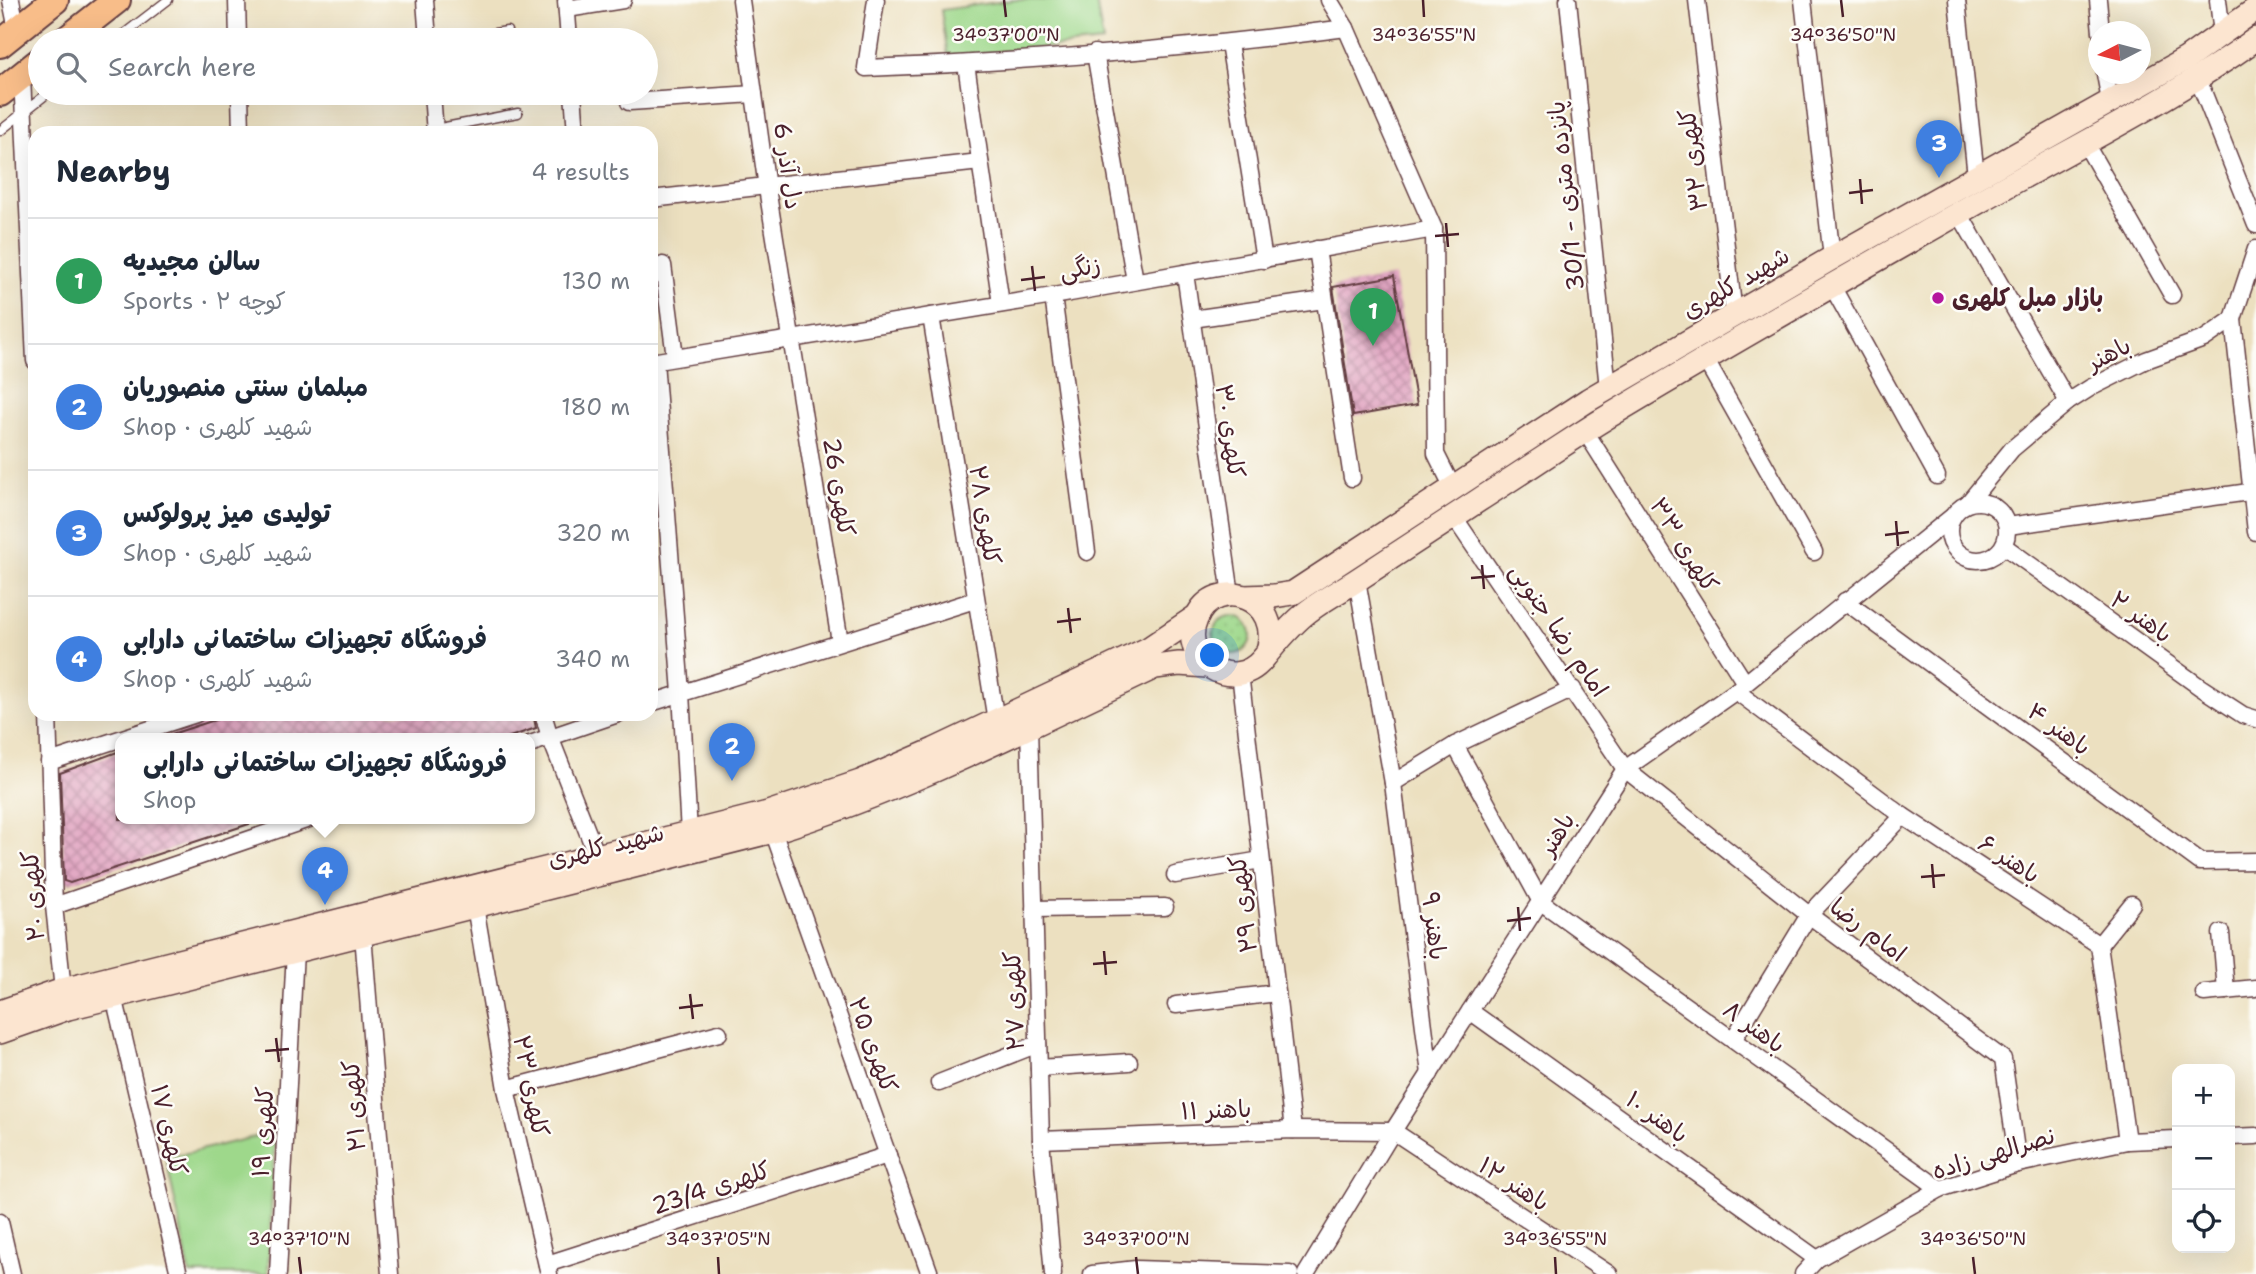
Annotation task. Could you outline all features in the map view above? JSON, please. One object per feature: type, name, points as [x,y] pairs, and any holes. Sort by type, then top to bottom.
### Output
[{"type":"main road","points":[[8,37],[55,0]]},
{"type":"main road","points":[[81,28],[117,0]]},
{"type":"main road","name":"شهید کلهری","points":[[1238,596],[1293,593],[1608,388],[1976,176],[2186,59],[2256,9]]},
{"type":"main road","name":"شهید کلهری","points":[[1267,654],[1306,613],[1585,431],[1959,213],[2198,79],[2256,39]]},
{"type":"main road","points":[[0,93],[28,70]]},
{"type":"main road","points":[[1238,596],[1256,604],[1266,614],[1271,627],[1271,641],[1267,654],[1258,665],[1232,675],[1219,673],[1207,666],[1198,656],[1192,629],[1197,615],[1205,605],[1217,597],[1238,596]]},
{"type":"main road","name":"شهید کلهری","points":[[0,1012],[63,990],[768,813],[860,782],[996,721],[1148,649],[1197,615]]},
{"type":"main road","name":"شهید کلهری","points":[[0,1032],[68,1008],[114,996],[773,831],[867,800],[1155,667],[1179,664],[1207,666]]},
{"type":"street","points":[[8,37],[11,0]]},
{"type":"street","points":[[237,0],[238,28]]},
{"type":"street","points":[[425,0],[427,28]]},
{"type":"street","points":[[568,28],[566,5],[624,0]]},
{"type":"street","name":"دل آذر 6","points":[[741,0],[767,188],[793,339]]},
{"type":"street","points":[[876,0],[866,68],[966,64],[1229,43],[1346,28]]},
{"type":"street","points":[[1329,0],[1346,28],[1434,229],[1436,454],[1453,488]]},
{"type":"street","name":"30/1 - پانزده متری","points":[[1568,0],[1608,388]]},
{"type":"street","name":"کلهری ۳۲","points":[[1697,0],[1734,314]]},
{"type":"street","points":[[1803,0],[1832,258]]},
{"type":"street","points":[[1957,0],[1976,176]]},
{"type":"street","points":[[2098,0],[2100,21]]},
{"type":"street","points":[[2218,0],[2222,34]]},
{"type":"street","points":[[1229,43],[1264,260]]},
{"type":"street","points":[[1095,53],[1135,281]]},
{"type":"street","points":[[966,64],[1001,304]]},
{"type":"street","points":[[2198,79],[2256,225]]},
{"type":"street","points":[[2107,84],[2110,101]]},
{"type":"street","points":[[28,87],[24,112],[28,197]]},
{"type":"street","points":[[658,100],[754,94]]},
{"type":"street","points":[[240,105],[241,126]]},
{"type":"street","points":[[433,105],[435,126]]},
{"type":"street","points":[[574,105],[575,126]]},
{"type":"street","points":[[2085,143],[2172,295]]},
{"type":"street","points":[[658,198],[980,162]]},
{"type":"street","points":[[1959,213],[2068,402]]},
{"type":"street","name":"زنگی","points":[[658,361],[1053,296],[1434,229]]},
{"type":"street","points":[[1317,249],[1352,478]]},
{"type":"street","points":[[2256,249],[2233,319],[2254,491],[2256,532]]},
{"type":"street","points":[[663,265],[675,357]]},
{"type":"street","name":"کلهری ۳۰","points":[[1185,273],[1238,596]]},
{"type":"street","points":[[1832,286],[1937,476]]},
{"type":"street","points":[[1053,296],[1087,552]]},
{"type":"street","points":[[1192,319],[1324,300]]},
{"type":"street","name":"کلهری ۲۸","points":[[931,316],[996,721]]},
{"type":"street","name":"باهنر","points":[[1968,503],[2012,449],[2068,402],[2146,360],[2204,339],[2233,319]]},
{"type":"street","name":"کلهری 26","points":[[793,339],[840,642]]},
{"type":"street","points":[[1705,359],[1814,552]]},
{"type":"street","name":"کلهری ۳۳","points":[[1585,431],[1741,687]]},
{"type":"street","points":[[2008,526],[2254,491]]},
{"type":"street","points":[[1978,502],[1997,508],[2008,526],[2004,546],[1988,559],[1968,559],[1952,546],[1949,526],[1952,516],[1968,503],[1978,502]]},
{"type":"street","points":[[658,515],[681,693],[689,833]]},
{"type":"street","name":"باهنر","points":[[1306,1274],[1393,1131],[1625,769],[1741,687],[1952,516]]},
{"type":"street","name":"امام رضا جنوبی","points":[[1454,517],[1625,769]]},
{"type":"street","name":"باهنر ۲","points":[[2004,546],[2200,687],[2242,715],[2256,719]]},
{"type":"street","name":"باهنر ۹","points":[[1357,580],[1393,783],[1430,1074]]},
{"type":"street","points":[[658,701],[975,600]]},
{"type":"street","name":"باهنر ۴","points":[[1844,601],[2200,862],[2256,861]]},
{"type":"street","name":"کلهری ۲۹","points":[[1240,673],[1293,1130]]},
{"type":"street","name":"باهنر ۶","points":[[1741,687],[1903,816],[2099,945]]},
{"type":"street","points":[[1393,783],[1455,745],[1573,689]]},
{"type":"street","name":"کلهری ۲۰","points":[[48,721],[54,906],[63,990]]},
{"type":"street","points":[[138,733],[175,721]]},
{"type":"street","points":[[545,721],[597,856]]},
{"type":"street","points":[[535,742],[597,721]]},
{"type":"street","name":"کلهری ۲۷","points":[[1029,727],[1041,1140],[1053,1274]]},
{"type":"street","points":[[49,762],[115,740]]},
{"type":"street","points":[[1455,745],[1541,902]]},
{"type":"street","name":"امام رضا","points":[[1625,769],[1810,915],[2003,1059],[2018,1164]]},
{"type":"street","points":[[1733,1040],[1810,915],[1903,816]]},
{"type":"street","points":[[54,906],[294,824]]},
{"type":"street","name":"کلهری ۲۵","points":[[773,831],[930,1274]]},
{"type":"street","points":[[1175,875],[1261,860]]},
{"type":"street","name":"باهنر ۸","points":[[1541,902],[1940,1189]]},
{"type":"street","points":[[2127,1141],[2099,945],[2132,904]]},
{"type":"street","name":"کلهری ۲۳","points":[[475,906],[506,1089],[548,1269]]},
{"type":"street","points":[[1034,909],[1166,906]]},
{"type":"street","points":[[2221,933],[2226,991]]},
{"type":"street","name":"کلهری ۲۱","points":[[363,934],[390,1274]]},
{"type":"street","name":"کلهری ۱۹","points":[[278,1274],[295,951]]},
{"type":"street","points":[[2204,993],[2256,989]]},
{"type":"street","points":[[1176,1005],[1277,993]]},
{"type":"street","name":"کلهری ۱۷","points":[[114,996],[179,1274]]},
{"type":"street","name":"باهنر ۱۰","points":[[1470,1011],[1817,1259]]},
{"type":"street","points":[[506,1089],[719,1033]]},
{"type":"street","points":[[939,1083],[1038,1044]]},
{"type":"street","points":[[1039,1068],[1129,1062]]},
{"type":"street","name":"باهنر ۱۱","points":[[1041,1140],[1293,1130],[1393,1131]]},
{"type":"street","name":"باهنر ۱۲","points":[[1393,1131],[1609,1274]]},
{"type":"street","points":[[2235,1138],[2256,1136]]},
{"type":"street","name":"نصرالهی زاده","points":[[1803,1274],[1817,1259],[1940,1189],[2018,1164],[2127,1141],[2172,1139]]},
{"type":"street","name":"کلهری 23/4","points":[[548,1269],[888,1155]]},
{"type":"street","points":[[0,1222],[12,1274]]},
{"type":"street","points":[[1092,1274],[1136,1269],[1290,1274]]},
{"type":"lane","points":[[132,28],[168,0]]},
{"type":"lane","points":[[0,131],[33,105]]},
{"type":"lane","points":[[458,126],[518,113]]},
{"type":"green space","points":[[1013,0],[1096,0],[1103,42],[948,57],[941,10]]},
{"type":"green space","points":[[1232,616],[1246,621],[1251,635],[1246,649],[1232,654],[1218,649],[1213,635],[1218,621]]},
{"type":"green space","points":[[275,1132],[268,1274],[190,1274],[166,1158]]},
{"type":"building","points":[[1394,276],[1417,405],[1353,416],[1333,287]]},
{"type":"building","points":[[212,721],[534,721],[536,728],[521,733],[175,733]]},
{"type":"building","points":[[115,753],[115,824],[249,824],[70,883],[64,881],[60,773]]},
{"type":"place","name":"تولیدی میز پرولوکس","points":[[1939,178]]},
{"type":"place","name":"بازار مبل کلهری","points":[[1938,298]]},
{"type":"place","name":"سالن مجیدیه","points":[[1373,346]]},
{"type":"place","name":"مبلمان سنتی منصوریان","points":[[732,781]]},
{"type":"place","name":"فروشگاه تجهیزات ساختمانی دارابی","points":[[325,905]]}]
